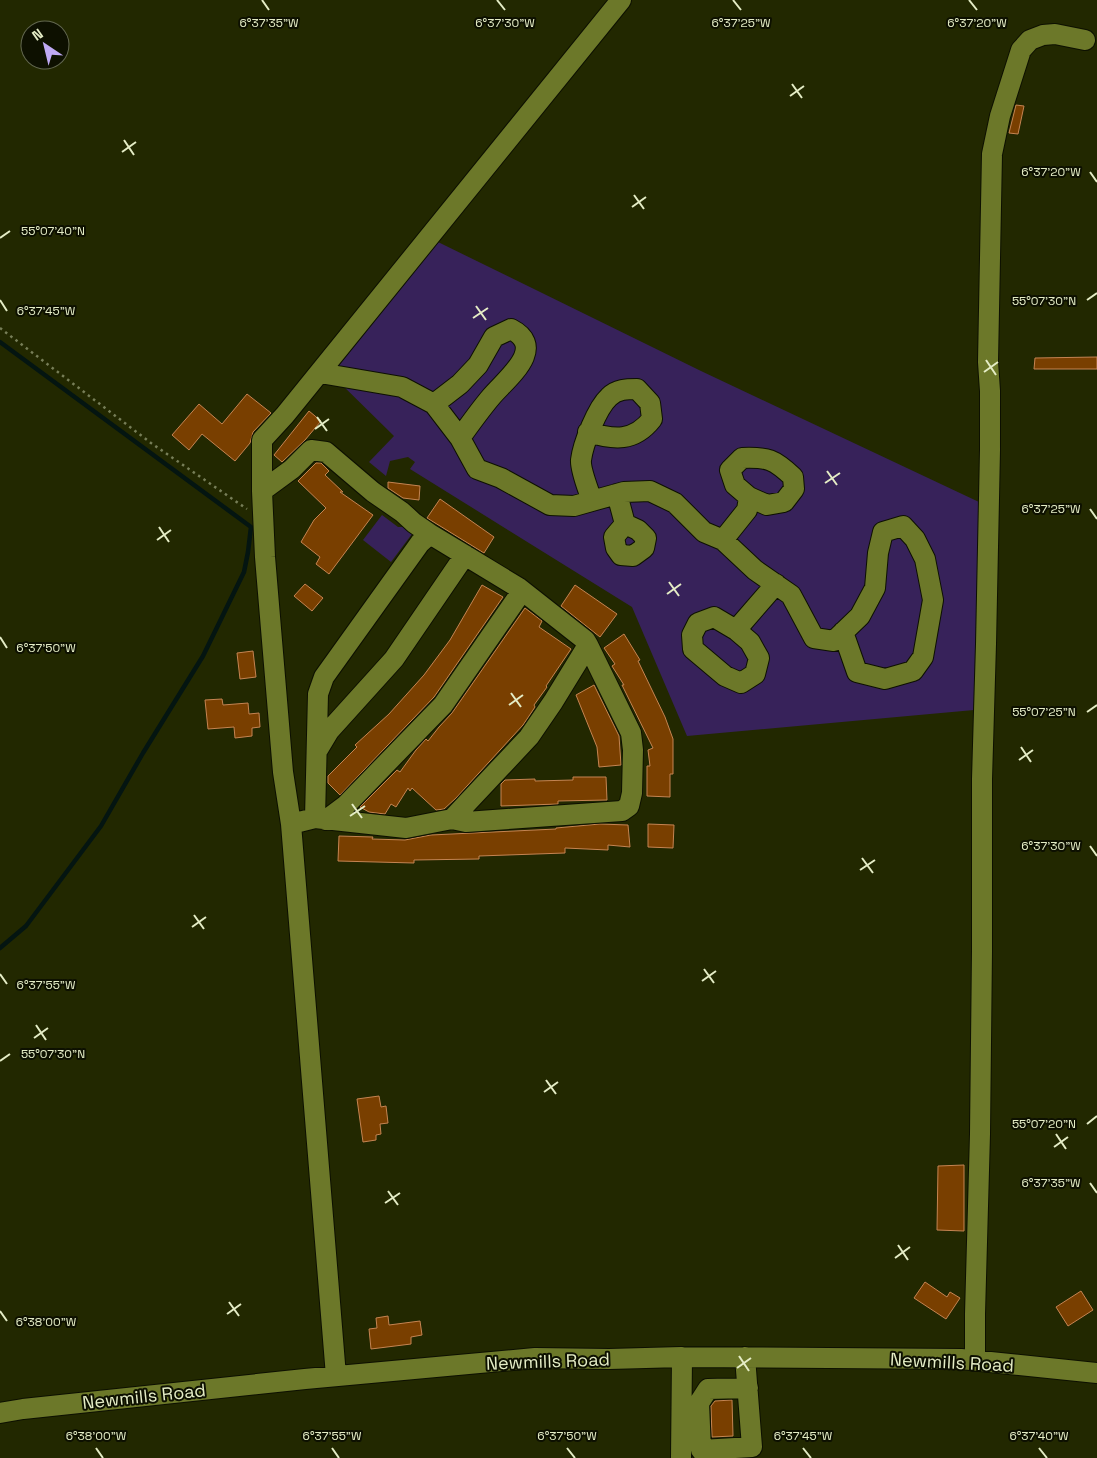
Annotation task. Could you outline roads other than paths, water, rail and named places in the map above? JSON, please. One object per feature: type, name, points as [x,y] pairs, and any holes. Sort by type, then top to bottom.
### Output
[{"type":"street","points":[[336,1376],[291,824],[283,772],[263,519],[262,440],[285,416],[621,0]]},
{"type":"street","points":[[975,1361],[980,1134],[982,755],[990,450],[988,362],[992,154],[1000,116],[1021,50],[1030,40],[1044,35],[1055,34],[1085,40]]},
{"type":"street","points":[[434,404],[460,384],[478,365],[494,337],[511,329],[520,333],[526,348],[522,363],[492,396],[460,438]]},
{"type":"street","points":[[320,373],[402,388],[434,404],[460,438],[477,469],[501,478],[550,505],[574,506],[617,494],[650,491],[675,503],[704,532],[723,540],[755,570],[791,594],[814,638],[834,641],[843,632],[860,616],[875,588],[878,553],[883,532],[903,526],[916,539],[925,559],[933,600],[923,657],[913,671],[885,679],[857,672],[843,632]]},
{"type":"street","points":[[588,432],[581,461],[592,501]]},
{"type":"street","points":[[262,491],[292,469],[311,450],[326,452],[373,492],[402,512],[414,523],[522,590],[579,633],[588,645],[631,733],[633,750],[632,793],[629,806],[622,810],[466,822],[452,819],[406,828],[321,819],[291,824]]},
{"type":"street","points":[[617,494],[625,524]]},
{"type":"street","points":[[723,540],[747,510],[749,497]]},
{"type":"street","points":[[321,819],[317,751],[318,694],[324,677],[420,543],[430,534]]},
{"type":"street","points":[[317,751],[328,731],[394,659],[465,555]]},
{"type":"street","points":[[736,630],[776,584]]},
{"type":"street","points":[[321,819],[346,805],[443,705],[522,590]]},
{"type":"street","points":[[452,819],[528,737],[553,702],[588,645]]},
{"type":"street","points":[[681,1458],[682,1357]]},
{"type":"street","points":[[745,1357],[748,1388]]},
{"type":"street","name":"Newmills Road","points":[[0,1413],[336,1376],[536,1358],[745,1357],[961,1360],[1097,1373]]},
{"type":"waterway","points":[[0,342],[251,527],[244,572],[203,656],[143,753],[101,826],[26,926],[0,948]]}]
